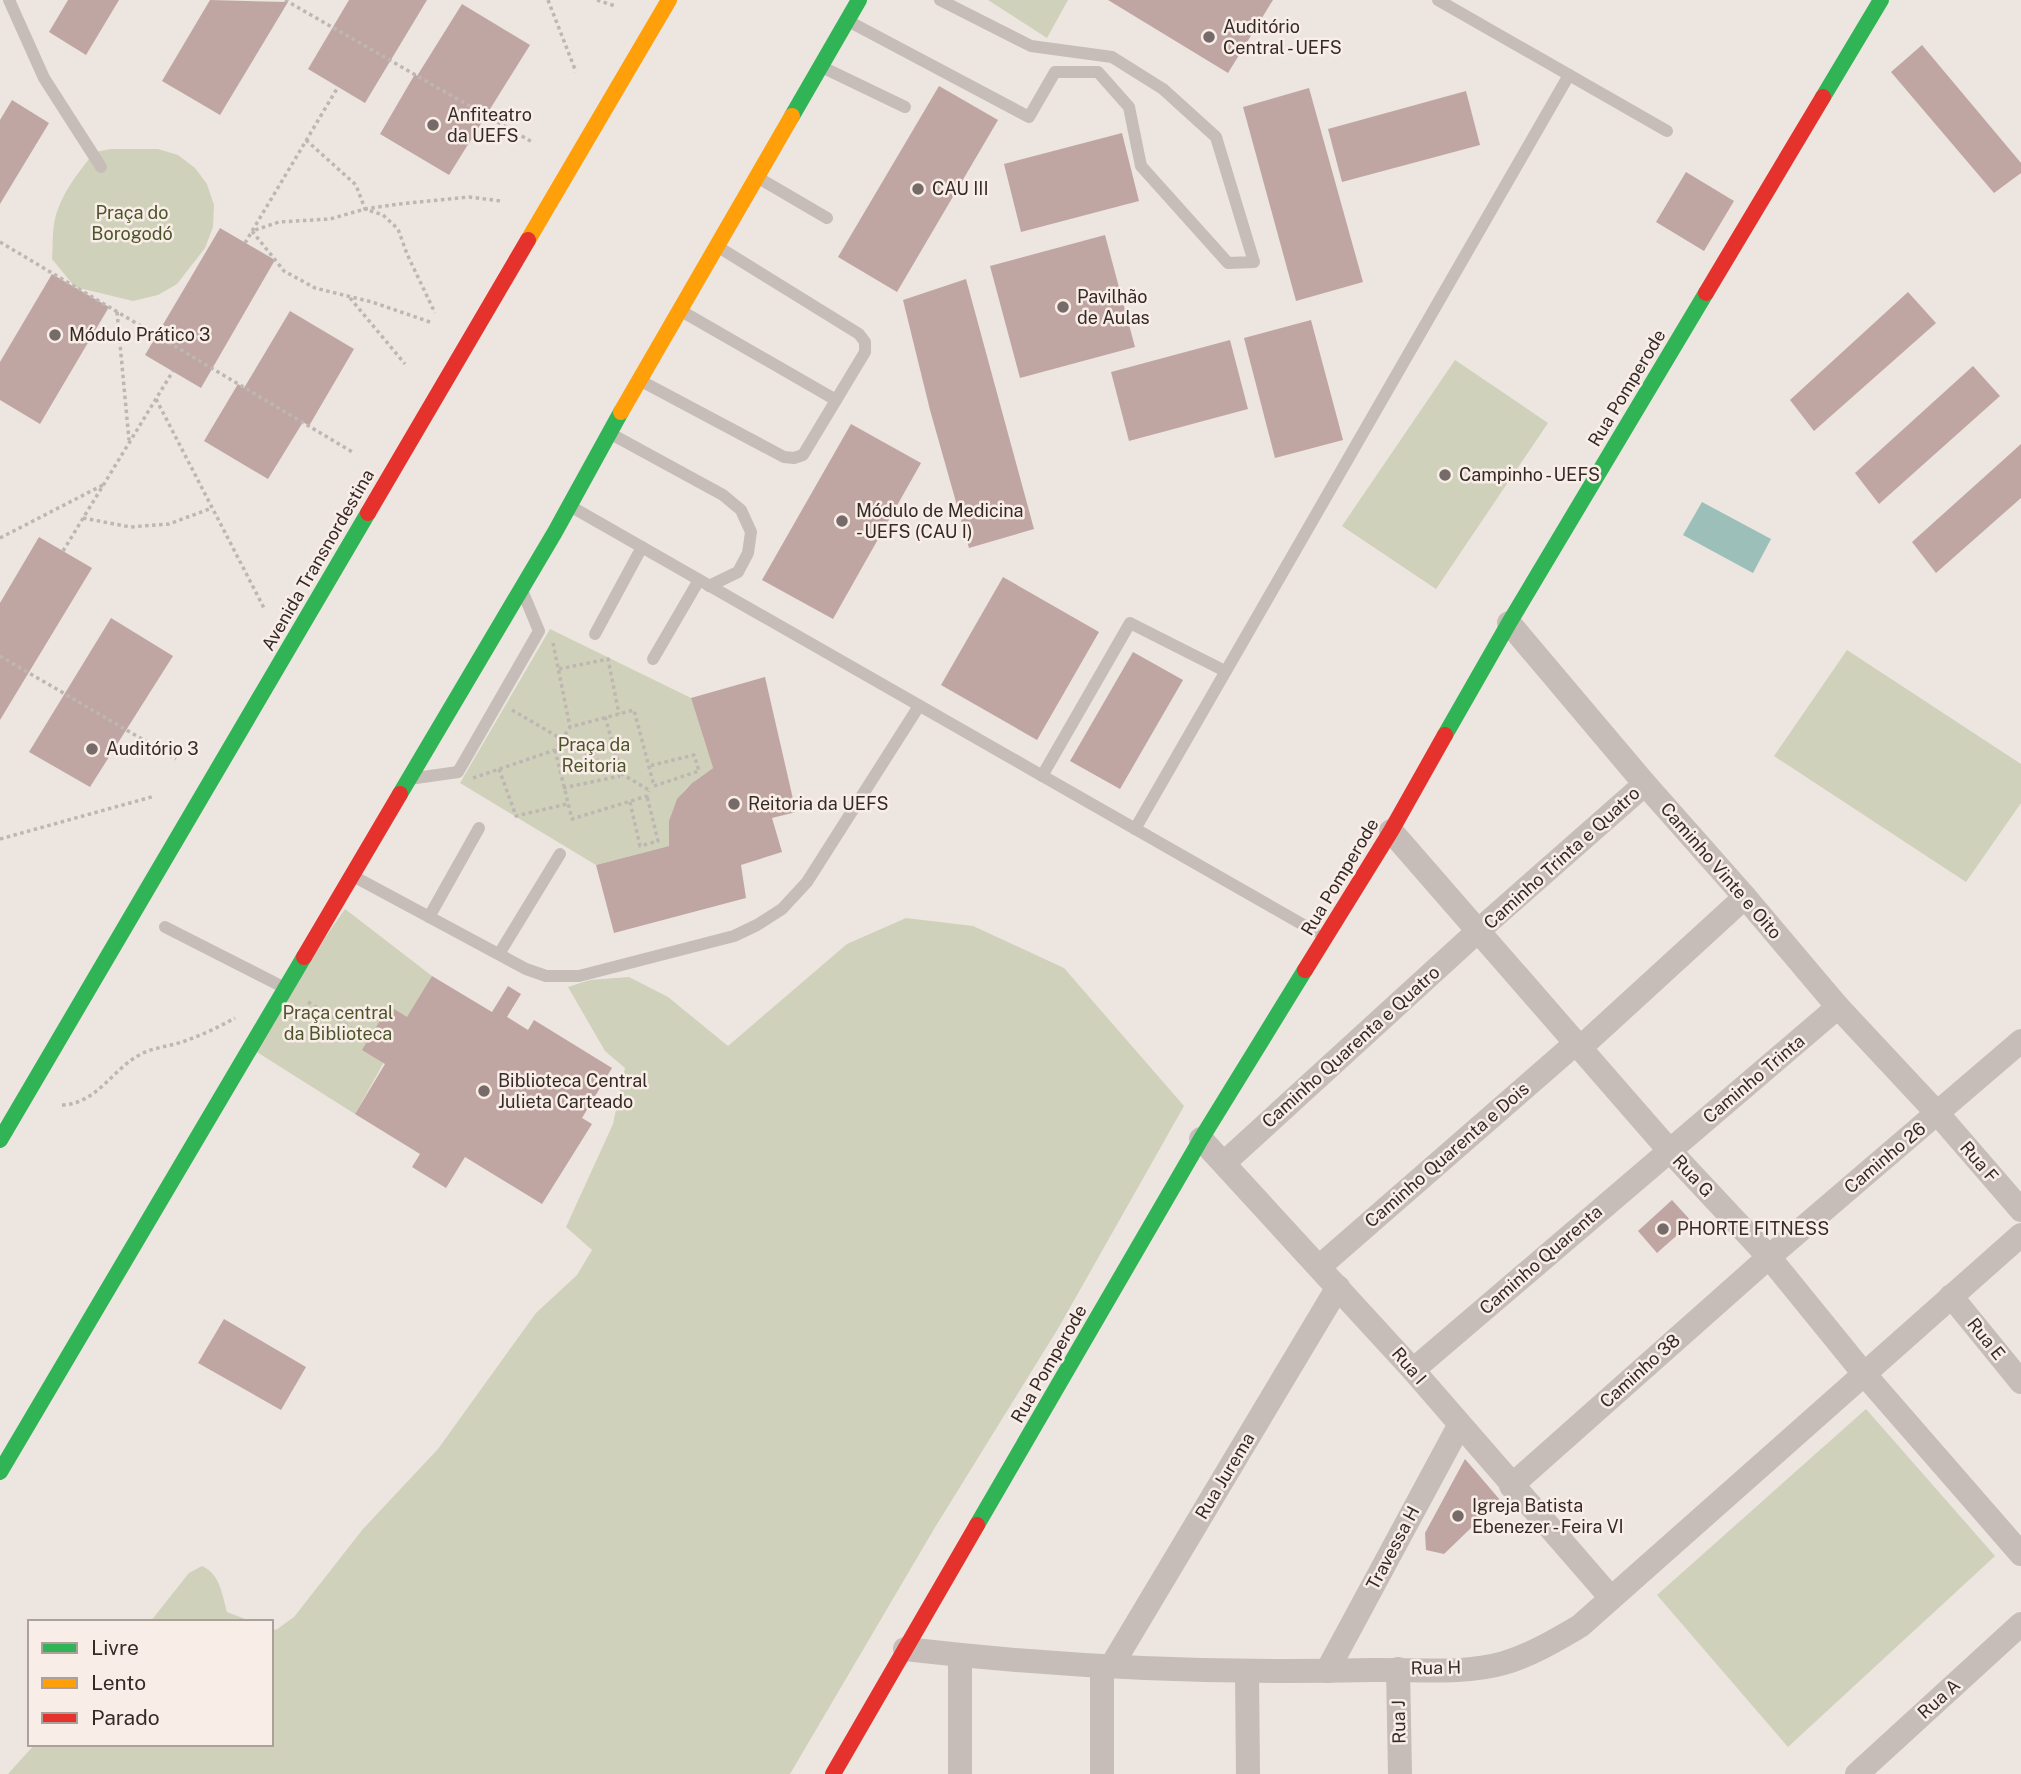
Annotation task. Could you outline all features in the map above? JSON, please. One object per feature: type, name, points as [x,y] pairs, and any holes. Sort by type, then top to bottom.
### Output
[{"type":"street","name":"Avenida Transnordestina","points":[[0,1140],[668,0]]},
{"type":"street","points":[[0,1472],[555,532],[639,380],[859,0]]},
{"type":"street","name":"Rua Pomperode","points":[[833,1774],[1320,935],[1391,831],[1509,623],[1881,0]]},
{"type":"street","name":"Caminho Vinte e Oito","points":[[1509,623],[1838,1007],[1938,1114]]},
{"type":"street","name":"Caminho Trinta e Quatro","points":[[1478,931],[1645,784]]},
{"type":"street","name":"Rua G","points":[[1391,831],[1670,1150],[1769,1257],[1865,1375],[2021,1554]]},
{"type":"street","name":"Caminho Quarenta e Dois","points":[[1319,1267],[1578,1046],[1745,897]]},
{"type":"street","name":"Caminho Quarenta e Quatro","points":[[1224,1163],[1478,931]]},
{"type":"street","name":"Caminho Trinta","points":[[1670,1150],[1838,1007]]},
{"type":"street","name":"Caminho 26","points":[[1769,1257],[2021,1041]]},
{"type":"street","name":"Rua F","points":[[1938,1114],[2021,1210]]},
{"type":"street","name":"Rua I","points":[[1201,1139],[1413,1370],[1611,1598]]},
{"type":"street","name":"Caminho Quarenta","points":[[1413,1370],[1670,1150]]},
{"type":"street","name":"Rua H","points":[[905,1649],[960,1656],[1247,1672],[1455,1670],[1503,1663],[1544,1647],[1580,1626],[2021,1235]]},
{"type":"street","name":"Caminho 38","points":[[1511,1486],[1769,1257]]},
{"type":"street","name":"Rua Jurema","points":[[1107,1665],[1338,1287]]},
{"type":"street","name":"Rua E","points":[[1951,1296],[2021,1382]]},
{"type":"street","name":"Travessa H","points":[[1327,1671],[1459,1426]]},
{"type":"street","name":"Rua A","points":[[1857,1774],[2021,1624]]},
{"type":"street","points":[[960,1656],[960,1774]]},
{"type":"street","points":[[1102,1774],[1107,1665]]},
{"type":"street","name":"Rua J","points":[[1398,1669],[1400,1774]]},
{"type":"street","points":[[1247,1672],[1248,1774]]},
{"type":"lane","points":[[9,0],[44,78],[101,167]]},
{"type":"lane","points":[[847,21],[1029,117],[1055,72],[1097,72],[1129,107],[1141,166],[1228,263],[1254,262],[1216,136],[1163,89],[1112,57],[1031,46],[940,0]]},
{"type":"lane","points":[[1438,0],[1667,131]]},
{"type":"lane","points":[[821,66],[905,107]]},
{"type":"lane","points":[[1135,829],[1569,75]]},
{"type":"lane","points":[[757,177],[827,218]]},
{"type":"lane","points":[[639,380],[784,457],[794,458],[803,454],[865,352],[865,342],[859,334],[717,246]]},
{"type":"lane","points":[[680,310],[836,400]]},
{"type":"lane","points":[[609,433],[723,495],[741,510],[751,532],[748,553],[738,572],[704,583],[653,659]]},
{"type":"lane","points":[[568,505],[1320,935]]},
{"type":"lane","points":[[595,634],[642,547]]},
{"type":"lane","points":[[409,779],[458,772],[540,631],[521,589]]},
{"type":"lane","points":[[1042,776],[1130,623],[1225,671]]},
{"type":"lane","points":[[353,876],[545,976],[579,976],[734,936],[782,909],[807,883],[919,706]]},
{"type":"lane","points":[[429,917],[479,828]]},
{"type":"lane","points":[[499,954],[560,854]]},
{"type":"lane","points":[[165,927],[286,989]]},
{"type":"path","points":[[285,0],[534,143]]},
{"type":"path","points":[[548,0],[576,72]]},
{"type":"path","points":[[597,0],[615,6]]},
{"type":"path","points":[[245,243],[338,87]]},
{"type":"path","points":[[306,140],[356,186],[365,209]]},
{"type":"path","points":[[252,231],[279,222],[330,219],[365,209],[469,197],[501,201]]},
{"type":"path","points":[[365,209],[383,215],[398,229],[435,313]]},
{"type":"path","points":[[252,231],[284,271],[315,288],[430,322]]},
{"type":"path","points":[[0,242],[354,453]]},
{"type":"path","points":[[349,296],[405,365]]},
{"type":"path","points":[[117,312],[130,443]]},
{"type":"path","points":[[62,551],[173,371]]},
{"type":"path","points":[[156,399],[264,608]]},
{"type":"path","points":[[0,538],[105,484]]},
{"type":"path","points":[[83,518],[131,527],[169,524],[212,508]]},
{"type":"path","points":[[553,642],[570,727]]},
{"type":"path","points":[[0,656],[176,759]]},
{"type":"path","points":[[559,669],[608,659],[619,714]]},
{"type":"path","points":[[505,706],[649,790]]},
{"type":"path","points":[[470,779],[555,750],[570,727],[634,710],[654,786]]},
{"type":"path","points":[[605,717],[622,775]]},
{"type":"path","points":[[555,750],[572,819],[647,796]]},
{"type":"path","points":[[630,802],[640,846],[658,841],[647,796],[649,790],[699,771],[694,755],[649,766]]},
{"type":"path","points":[[499,769],[516,816],[567,804]]},
{"type":"path","points":[[563,788],[622,775]]},
{"type":"path","points":[[0,839],[155,796]]},
{"type":"path","points":[[62,1105],[88,1099],[121,1068],[142,1054],[185,1041],[243,1014]]},
{"type":"green space","points":[[988,0],[1068,0],[1047,38]]},
{"type":"green space","name":"Praça do Borogodó","points":[[111,149],[158,149],[178,155],[195,168],[207,184],[214,205],[213,227],[205,248],[177,284],[158,295],[133,301],[75,287],[52,259],[55,219],[66,192],[95,152]]},
{"type":"green space","name":"Campinho - UEFS","points":[[1455,360],[1548,423],[1436,589],[1342,526]]},
{"type":"green space","name":"Praça da Reitoria","points":[[550,629],[691,698],[713,768],[684,791],[678,800],[671,819],[669,846],[596,865],[460,783]]},
{"type":"green space","points":[[1847,650],[2021,764],[2021,803],[1966,882],[1774,756]]},
{"type":"green space","name":"Praça central da Biblioteca","points":[[345,909],[432,976],[355,1114],[249,1047]]},
{"type":"green space","points":[[906,918],[973,926],[1064,968],[1184,1106],[1059,1327],[934,1529],[790,1774],[8,1774],[33,1746],[273,1746],[273,1629],[294,1617],[363,1529],[438,1449],[536,1313],[577,1275],[592,1250],[566,1227],[613,1124],[625,1068],[605,1051],[568,987],[590,980],[629,977],[668,997],[728,1046],[847,944]]},
{"type":"green space","points":[[1866,1409],[1995,1556],[1788,1747],[1657,1595]]},
{"type":"green space","points":[[202,1566],[208,1570],[217,1579],[227,1612],[248,1620],[152,1620],[189,1573]]},
{"type":"water","points":[[1702,502],[1771,539],[1753,573],[1683,535]]},
{"type":"building","points":[[68,0],[119,0],[86,55],[49,32]]},
{"type":"building","points":[[210,0],[288,2],[220,115],[162,81]]},
{"type":"building","points":[[349,0],[427,0],[365,103],[308,69]]},
{"type":"building","name":"Auditório Central - UEFS","points":[[1108,0],[1273,0],[1228,73]]},
{"type":"building","points":[[462,4],[530,45],[449,175],[380,134],[415,74],[417,76]]},
{"type":"building","points":[[1922,45],[2021,163],[2021,173],[1994,193],[1891,72]]},
{"type":"building","name":"CAU III","points":[[939,86],[998,120],[897,292],[838,257]]},
{"type":"building","points":[[1309,88],[1363,282],[1296,301],[1243,107]]},
{"type":"building","points":[[1466,91],[1480,145],[1342,182],[1328,129]]},
{"type":"building","points":[[12,100],[49,123],[0,204],[0,120]]},
{"type":"building","points":[[1122,133],[1139,201],[1021,232],[1004,164]]},
{"type":"building","points":[[1686,172],[1734,201],[1704,251],[1656,222]]},
{"type":"building","points":[[220,228],[275,260],[201,388],[145,355]]},
{"type":"building","name":"Pavilhão de Aulas","points":[[1105,235],[1135,347],[1020,378],[990,266]]},
{"type":"building","name":"Módulo Prático 3","points":[[52,274],[109,307],[40,424],[0,400],[0,362]]},
{"type":"building","points":[[966,279],[1034,529],[969,548],[930,410],[903,300]]},
{"type":"building","points":[[1908,292],[1936,323],[1814,431],[1790,400]]},
{"type":"building","points":[[290,311],[354,349],[309,426],[303,422],[268,479],[204,441],[238,384],[244,388]]},
{"type":"building","points":[[1311,320],[1343,440],[1275,458],[1244,338]]},
{"type":"building","points":[[1230,340],[1248,409],[1129,441],[1111,372]]},
{"type":"building","points":[[1973,366],[2000,396],[1879,504],[1855,473]]},
{"type":"building","name":"Módulo de Medicina - UEFS (CAU I)","points":[[851,424],[921,463],[833,619],[762,580]]},
{"type":"building","points":[[2021,444],[2021,498],[1936,573],[1912,542]]},
{"type":"building","points":[[39,537],[92,568],[0,720],[0,603]]},
{"type":"building","points":[[1003,577],[1099,632],[1037,740],[941,685]]},
{"type":"building","points":[[111,618],[173,656],[90,787],[29,752]]},
{"type":"building","points":[[1133,652],[1183,680],[1120,789],[1070,761]]},
{"type":"building","name":"Reitoria da UEFS","points":[[765,677],[796,812],[772,818],[782,852],[741,865],[746,898],[614,933],[596,865],[669,846],[669,821],[677,799],[692,783],[713,768],[691,698]]},
{"type":"building","name":"Biblioteca Central Julieta Carteado","points":[[432,976],[492,1012],[508,986],[521,994],[507,1017],[528,1030],[534,1020],[612,1068],[582,1118],[592,1124],[542,1204],[465,1157],[446,1188],[412,1167],[420,1154],[355,1114],[385,1064],[362,1050],[389,1006],[407,1017]]},
{"type":"building","name":"PHORTE FITNESS","points":[[1672,1200],[1692,1222],[1657,1253],[1638,1231]]},
{"type":"building","points":[[224,1319],[306,1367],[281,1410],[198,1363]]},
{"type":"building","name":"Igreja Batista Ebenezer - Feira VI","points":[[1465,1459],[1500,1500],[1444,1554],[1426,1550],[1425,1533]]},
{"type":"traffic: fast","points":[[792,116],[859,0]]},
{"type":"traffic: fast","points":[[1823,97],[1881,0]]},
{"type":"traffic: fast","points":[[1445,735],[1706,293]]},
{"type":"traffic: fast","points":[[400,794],[555,532],[621,412]]},
{"type":"traffic: fast","points":[[0,1140],[368,513]]},
{"type":"traffic: fast","points":[[0,1472],[304,957]]},
{"type":"traffic: fast","points":[[977,1525],[1201,1139],[1305,970]]},
{"type":"traffic: slow","points":[[528,240],[669,0]]},
{"type":"traffic: slow","points":[[621,412],[792,116]]},
{"type":"traffic: jam","points":[[1706,293],[1823,97]]},
{"type":"traffic: jam","points":[[368,513],[528,240]]},
{"type":"traffic: jam","points":[[1305,970],[1391,831],[1445,735]]},
{"type":"traffic: jam","points":[[304,957],[400,794]]},
{"type":"traffic: jam","points":[[833,1774],[977,1525]]},
{"type":"place","name":"Auditório Central - UEFS","points":[[1209,37]]},
{"type":"place","name":"Anfiteatro da UEFS","points":[[433,125]]},
{"type":"place","name":"CAU III","points":[[918,189]]},
{"type":"place","name":"Pavilhão de Aulas","points":[[1063,307]]},
{"type":"place","name":"Módulo Prático 3","points":[[55,335]]},
{"type":"place","name":"Campinho - UEFS","points":[[1445,475]]},
{"type":"place","name":"Módulo de Medicina - UEFS (CAU I)","points":[[842,521]]},
{"type":"place","name":"Auditório 3","points":[[92,749]]},
{"type":"place","name":"Reitoria da UEFS","points":[[734,804]]},
{"type":"place","name":"Biblioteca Central Julieta Carteado","points":[[484,1091]]},
{"type":"place","name":"PHORTE FITNESS","points":[[1663,1229]]},
{"type":"place","name":"Igreja Batista Ebenezer - Feira VI","points":[[1458,1516]]}]
